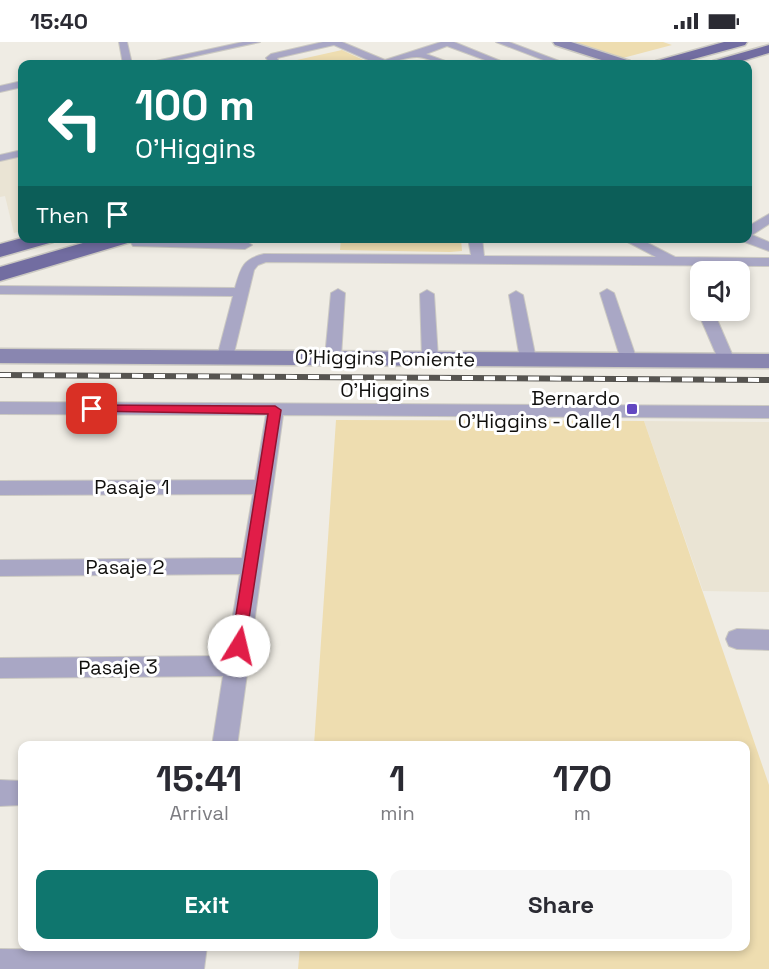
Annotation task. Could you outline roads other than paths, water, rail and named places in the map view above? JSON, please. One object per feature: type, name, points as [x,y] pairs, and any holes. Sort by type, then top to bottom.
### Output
[{"type":"main road","points":[[675,60],[740,42]]},
{"type":"main road","points":[[729,60],[769,49]]},
{"type":"main road","points":[[0,250],[27,243]]},
{"type":"main road","points":[[0,274],[123,243]]},
{"type":"street","points":[[123,42],[127,60]]},
{"type":"street","points":[[184,60],[220,53],[256,42]]},
{"type":"street","points":[[273,60],[271,58],[273,56],[335,42],[373,60]]},
{"type":"street","points":[[500,42],[551,60]]},
{"type":"street","points":[[559,42],[613,60]]},
{"type":"street","points":[[396,60],[448,43],[493,60]]},
{"type":"street","points":[[418,54],[434,60]]},
{"type":"street","points":[[0,89],[18,85]]},
{"type":"street","points":[[0,158],[18,154]]},
{"type":"street","points":[[752,230],[769,218]]},
{"type":"street","points":[[752,240],[769,247]]},
{"type":"street","points":[[246,243],[247,254],[256,261]]},
{"type":"street","points":[[476,243],[478,259]]},
{"type":"street","points":[[637,243],[675,261]]},
{"type":"street","points":[[225,357],[248,267],[256,261],[274,257],[769,262]]},
{"type":"street","points":[[0,290],[242,292]]},
{"type":"street","points":[[333,357],[338,293]]},
{"type":"street","points":[[607,293],[629,360]]},
{"type":"street","points":[[427,294],[430,358]]},
{"type":"street","points":[[516,295],[528,359]]},
{"type":"street","points":[[710,321],[727,361]]},
{"type":"street","name":"O'Higgins Poniente","points":[[0,356],[769,361]]},
{"type":"street","name":"O'Higgins","points":[[0,408],[769,412]]},
{"type":"street","points":[[225,741],[275,410]]},
{"type":"street","name":"Pasaje 1","points":[[0,488],[263,487]]},
{"type":"street","name":"Pasaje 2","points":[[0,568],[251,566]]},
{"type":"street","points":[[737,639],[769,640]]},
{"type":"street","name":"Pasaje 3","points":[[0,668],[236,666]]},
{"type":"street","points":[[0,793],[18,793]]},
{"type":"street","points":[[0,964],[190,960]]},
{"type":"railway","points":[[0,375],[769,380]]},
{"type":"place","name":"Bernardo O'Higgins - Calle1","points":[[632,409]]}]
